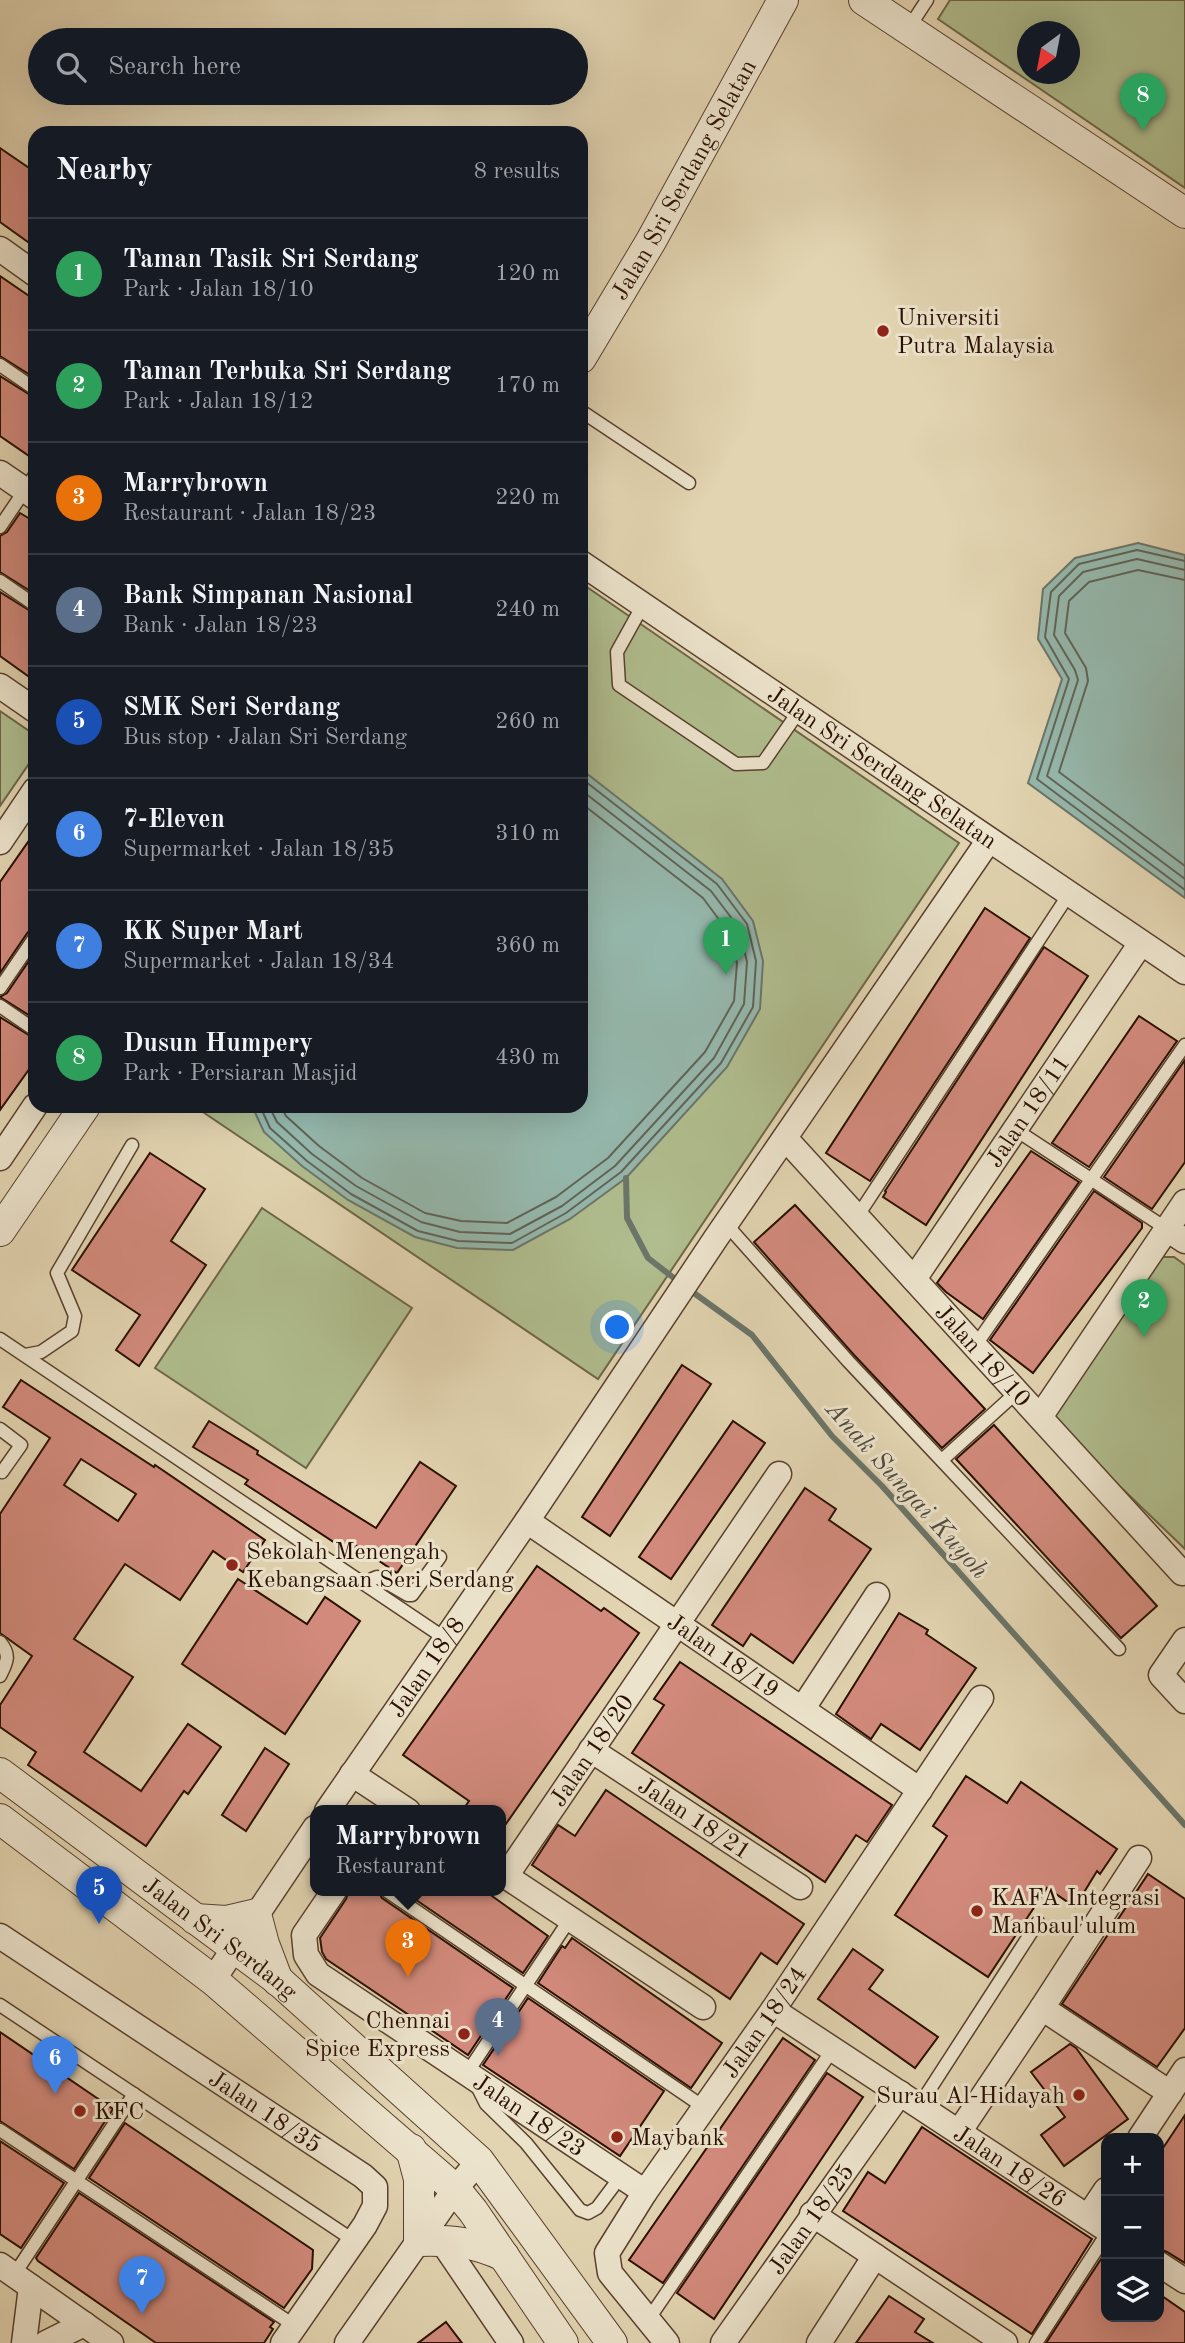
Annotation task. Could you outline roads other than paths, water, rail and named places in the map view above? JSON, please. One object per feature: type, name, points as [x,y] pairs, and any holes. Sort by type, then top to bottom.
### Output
[{"type":"street","points":[[778,4],[807,0]]},
{"type":"street","points":[[864,0],[1185,213]]},
{"type":"street","name":"Jalan Sri Serdang Selatan","points":[[588,346],[651,241],[778,4]]},
{"type":"street","points":[[0,249],[28,269]]},
{"type":"street","points":[[0,473],[28,486]]},
{"type":"street","name":"Jalan Sri Serdang Selatan","points":[[588,568],[1185,972]]},
{"type":"street","points":[[0,686],[28,705]]},
{"type":"street","points":[[0,842],[28,800]]},
{"type":"street","name":"Jalan 18/8","points":[[331,1805],[989,840]]},
{"type":"street","name":"Jalan 18/11","points":[[914,1279],[1141,943]]},
{"type":"street","points":[[0,1158],[30,1113]]},
{"type":"street","points":[[0,1230],[80,1113]]},
{"type":"street","name":"Jalan 18/10","points":[[785,1138],[1182,1573]]},
{"type":"street","points":[[1040,1417],[1176,1235],[1185,1202]]},
{"type":"street","name":"Jalan 18/20","points":[[506,1870],[779,1474]]},
{"type":"street","name":"Jalan 18/19","points":[[527,1521],[920,1790]]},
{"type":"street","points":[[803,1708],[877,1595]]},
{"type":"street","points":[[1185,1640],[1161,1675],[1185,1701]]},
{"type":"street","name":"Jalan 18/24","points":[[667,2343],[610,2273],[607,2253],[645,2192],[773,2010],[981,1698]]},
{"type":"street","name":"Jalan 18/21","points":[[591,1750],[800,1886]]},
{"type":"street","name":"Jalan Sri Serdang","points":[[0,1773],[279,1982],[479,2161],[612,2343]]},
{"type":"street","points":[[352,1774],[392,1805]]},
{"type":"street","name":"Jalan Sri Serdang","points":[[0,1819],[214,1980],[455,2189],[473,2211],[563,2343]]},
{"type":"street","points":[[214,1980],[310,1835]]},
{"type":"street","points":[[959,2132],[1139,1858]]},
{"type":"street","points":[[506,1876],[703,2007]]},
{"type":"street","name":"Jalan 18/23","points":[[331,1896],[304,1936],[306,1955],[318,1974],[645,2192]]},
{"type":"street","points":[[195,1919],[226,1921],[256,1914]]},
{"type":"street","points":[[256,1914],[279,1982]]},
{"type":"street","name":"Jalan 18/35","points":[[0,1936],[363,2176],[375,2187],[375,2206],[365,2225],[289,2335]]},
{"type":"street","points":[[1042,2008],[1170,2093]]},
{"type":"street","name":"Jalan 18/26","points":[[773,2010],[1097,2223]]},
{"type":"street","points":[[1143,2133],[1185,2070]]},
{"type":"street","name":"Jalan 18/25","points":[[723,2343],[812,2214],[909,2099]]},
{"type":"street","points":[[411,2149],[430,2241],[511,2343]]},
{"type":"street","points":[[347,2343],[430,2241],[455,2189],[479,2161]]},
{"type":"street","points":[[1097,2223],[1104,2196]]},
{"type":"street","points":[[812,2214],[1000,2342]]},
{"type":"street","points":[[430,2241],[463,2241],[504,2256]]},
{"type":"street","points":[[819,2343],[875,2256]]},
{"type":"street","points":[[1164,2267],[1185,2281]]},
{"type":"street","points":[[15,2276],[111,2343]]},
{"type":"street","points":[[15,2276],[24,2343]]},
{"type":"street","points":[[46,2343],[84,2324]]},
{"type":"lane","points":[[908,29],[927,0]]},
{"type":"lane","points":[[0,365],[28,384]]},
{"type":"lane","points":[[588,416],[689,483]]},
{"type":"lane","points":[[0,527],[28,493]]},
{"type":"lane","points":[[0,581],[28,600]]},
{"type":"lane","points":[[643,605],[617,652],[619,685],[736,764],[763,763],[799,711]]},
{"type":"lane","points":[[857,1217],[1069,894]]},
{"type":"lane","points":[[0,988],[28,947]]},
{"type":"lane","points":[[0,1006],[28,1025]]},
{"type":"lane","points":[[975,1346],[1185,1045]]},
{"type":"lane","points":[[1016,1130],[1176,1235]]},
{"type":"lane","points":[[25,1355],[41,1352],[72,1331],[75,1316],[57,1273],[132,1145]]},
{"type":"lane","points":[[726,1224],[848,1361],[1119,1649]]},
{"type":"lane","points":[[1,1340],[446,1639]]},
{"type":"lane","points":[[942,1460],[1017,1392]]},
{"type":"lane","points":[[0,1429],[21,1445],[2,1472],[0,1471]]},
{"type":"lane","points":[[369,1587],[372,1579],[377,1577],[412,1595],[440,1558]]},
{"type":"lane","points":[[0,1642],[7,1651],[8,1660],[0,1676]]},
{"type":"lane","points":[[394,1896],[705,2108]]},
{"type":"lane","points":[[570,1919],[470,2076],[486,2104],[526,2143],[580,2210],[587,2213],[597,2208],[621,2176]]},
{"type":"lane","points":[[909,2099],[1038,1922]]},
{"type":"lane","points":[[0,2005],[353,2240]]},
{"type":"lane","points":[[648,2320],[833,2049]]},
{"type":"lane","points":[[15,2276],[134,2094]]},
{"type":"lane","points":[[0,2130],[77,2181],[289,2335]]},
{"type":"lane","points":[[1036,2343],[1101,2243]]},
{"type":"water","points":[[1138,543],[1185,555],[1185,898],[1028,783],[1062,679],[1038,639],[1043,589],[1075,558]]},
{"type":"water","points":[[588,774],[722,879],[753,921],[763,961],[760,1009],[727,1067],[626,1178],[570,1219],[513,1250],[457,1248],[415,1237],[348,1200],[302,1166],[264,1132],[255,1113],[588,1113]]},
{"type":"waterway","name":"Anak Sungai Kuyoh","points":[[626,1178],[627,1218],[648,1258],[679,1282]]},
{"type":"waterway","name":"Anak Sungai Kuyoh","points":[[687,1288],[752,1335],[832,1436],[882,1486],[1185,1825]]},
{"type":"place","name":"Dusun Humpery","points":[[1143,131]]},
{"type":"place","name":"Universiti Putra Malaysia","points":[[883,331]]},
{"type":"place","name":"Taman Tasik Sri Serdang","points":[[726,975]]},
{"type":"place","name":"Taman Terbuka Sri Serdang","points":[[1144,1337]]},
{"type":"place","name":"Sekolah Menengah Kebangsaan Seri Serdang","points":[[232,1565]]},
{"type":"place","name":"KAFA Integrasi Manbaul'ulum","points":[[977,1911]]},
{"type":"place","name":"SMK Seri Serdang","points":[[99,1924]]},
{"type":"place","name":"Marrybrown","points":[[408,1977]]},
{"type":"place","name":"Chennai Spice Express","points":[[464,2034]]},
{"type":"place","name":"Bank Simpanan Nasional","points":[[498,2056]]},
{"type":"place","name":"7-Eleven","points":[[55,2094]]},
{"type":"place","name":"Surau Al-Hidayah","points":[[1079,2095]]},
{"type":"place","name":"KFC","points":[[80,2111]]},
{"type":"place","name":"Maybank","points":[[617,2137]]},
{"type":"place","name":"KK Super Mart","points":[[142,2314]]}]
